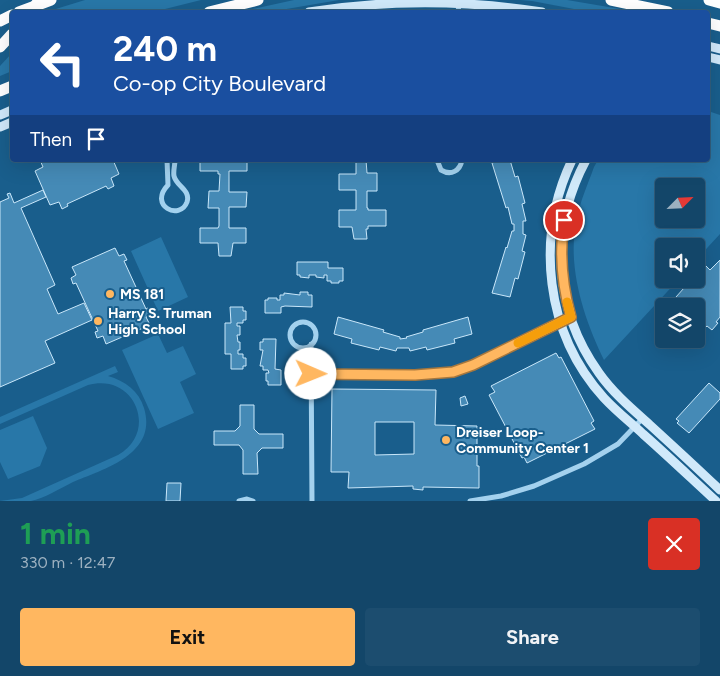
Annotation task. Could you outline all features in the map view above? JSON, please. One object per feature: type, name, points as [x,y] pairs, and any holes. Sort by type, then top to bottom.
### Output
[{"type":"highway","points":[[24,10],[51,0]]},
{"type":"highway","points":[[217,10],[258,0]]},
{"type":"highway","points":[[611,0],[658,10]]},
{"type":"highway","points":[[709,0],[720,3]]},
{"type":"main road","points":[[328,10],[386,4],[500,10]]},
{"type":"main road","points":[[571,162],[564,176],[554,210],[550,251],[553,294],[560,321],[572,350],[589,378],[605,398],[716,501]]},
{"type":"main road","points":[[585,162],[575,181],[566,207],[561,247],[563,287],[571,317],[583,346],[600,374],[618,396],[720,490]]},
{"type":"main road","points":[[564,176],[575,181]]},
{"type":"street","points":[[167,162],[168,185],[163,191],[161,199],[165,207],[173,211],[185,206],[188,198],[185,190],[178,185],[174,176],[175,162]]},
{"type":"street","points":[[438,162],[441,170],[449,173],[457,170],[462,162]]},
{"type":"street","points":[[311,374],[415,375],[453,372],[473,365],[571,317]]},
{"type":"street","points":[[312,344],[304,348],[296,346],[292,342],[290,334],[293,326],[300,322],[308,323],[314,329],[316,337],[312,344],[311,374],[312,501]]},
{"type":"street","points":[[470,501],[501,496],[534,486],[584,464],[618,444],[643,418]]},
{"type":"street","points":[[239,501],[247,499],[253,501]]},
{"type":"shaded area","points":[[85,0],[201,0],[161,10],[52,10]]},
{"type":"shaded area","points":[[294,0],[339,0],[281,10],[248,10]]},
{"type":"shaded area","points":[[520,0],[567,0],[626,10],[579,10]]},
{"type":"shaded area","points":[[10,55],[10,72],[0,76],[0,66]]},
{"type":"shaded area","points":[[710,112],[720,115],[720,234],[705,250],[705,238],[655,238],[655,288],[671,288],[661,298],[655,298],[655,305],[604,360],[584,309],[575,273],[574,237],[582,199],[597,162],[710,162]]},
{"type":"shaded area","points":[[161,237],[188,297],[158,311],[131,251]]},
{"type":"shaded area","points":[[158,334],[167,353],[183,346],[196,374],[180,382],[194,413],[158,429],[122,350]]},
{"type":"shaded area","points":[[115,366],[118,372],[108,376],[120,381],[135,392],[144,408],[146,424],[143,437],[136,448],[113,465],[41,498],[31,501],[0,501],[22,498],[118,455],[130,445],[137,433],[139,419],[136,407],[129,395],[118,387],[104,383],[88,385],[0,424],[0,417]]},
{"type":"shaded area","points":[[33,416],[47,448],[40,466],[8,479],[0,462],[0,430]]},
{"type":"building","points":[[41,162],[114,162],[119,174],[111,178],[114,186],[108,189],[106,186],[67,204],[68,206],[62,209],[59,202],[50,205],[35,171],[43,167]]},
{"type":"building","points":[[200,162],[247,162],[247,171],[229,171],[229,192],[247,192],[246,207],[229,207],[229,228],[246,228],[246,243],[233,243],[231,256],[219,256],[218,243],[200,243],[200,228],[218,228],[219,226],[219,208],[208,208],[209,191],[219,191],[220,174],[218,174],[218,171],[200,171]]},
{"type":"building","points":[[356,162],[366,162],[367,173],[377,173],[377,191],[367,191],[367,208],[368,210],[386,210],[386,226],[368,226],[368,229],[366,229],[367,239],[354,239],[352,227],[339,227],[339,210],[356,210],[356,190],[339,190],[339,174],[356,174]]},
{"type":"building","points":[[511,162],[515,177],[518,176],[525,203],[522,204],[526,221],[523,221],[523,234],[526,235],[522,251],[525,252],[518,279],[515,278],[510,297],[492,293],[506,247],[512,231],[514,231],[514,224],[512,224],[508,207],[506,208],[492,163]]},
{"type":"building","points":[[43,190],[46,197],[21,208],[55,285],[47,289],[58,314],[84,303],[92,320],[45,341],[55,363],[0,387],[0,202],[9,198],[7,194],[10,193],[14,203]]},
{"type":"building","name":"MS 181","points":[[115,248],[119,256],[124,254],[127,260],[124,261],[146,309],[148,308],[151,315],[146,317],[150,325],[106,344],[103,336],[97,338],[95,332],[98,331],[76,283],[73,284],[71,278],[76,275],[72,267]]},
{"type":"building","points":[[720,260],[720,317],[712,330],[707,326],[705,328],[705,298],[676,297],[684,288],[705,288],[705,265],[710,270]]},
{"type":"building","points":[[297,262],[328,262],[328,268],[343,268],[343,281],[331,283],[331,281],[327,281],[327,275],[324,275],[324,278],[316,277],[316,275],[309,275],[309,278],[300,277],[300,275],[297,275]]},
{"type":"building","points":[[300,292],[308,292],[308,295],[312,295],[312,307],[285,306],[281,307],[281,313],[265,313],[265,300],[268,300],[268,298],[280,300],[280,295],[284,295],[284,293],[300,295]]},
{"type":"building","points":[[230,307],[243,307],[243,311],[246,311],[246,320],[243,320],[243,323],[237,323],[237,326],[240,326],[240,335],[237,335],[238,342],[240,342],[238,354],[243,354],[243,358],[246,358],[246,366],[243,366],[243,369],[231,369],[231,354],[225,354],[225,323],[231,323]]},
{"type":"building","points":[[338,317],[384,330],[383,332],[400,337],[400,339],[468,317],[472,334],[454,339],[455,343],[427,350],[426,347],[410,351],[409,348],[397,348],[396,351],[380,347],[379,350],[351,343],[352,339],[334,334]]},
{"type":"building","points":[[263,339],[276,339],[275,369],[281,370],[281,385],[268,385],[266,373],[269,373],[268,370],[263,370],[263,366],[260,366],[263,350],[260,350],[260,342],[263,342]]},
{"type":"building","points":[[556,353],[559,358],[561,357],[594,421],[591,423],[595,429],[527,463],[524,457],[522,458],[489,395],[495,392],[491,386]]},
{"type":"building","points":[[709,383],[720,393],[720,399],[689,433],[677,423],[679,421],[676,419]]},
{"type":"building","name":"Dreiser Loop- Community Center 1","points":[[332,389],[436,390],[435,425],[477,426],[479,488],[423,487],[423,490],[413,489],[413,486],[348,488],[349,472],[331,472]],"holes":[[[375,422],[414,422],[414,454],[375,455]]]},
{"type":"building","points":[[465,396],[468,404],[461,406],[460,398]]},
{"type":"building","points":[[240,405],[254,405],[254,429],[259,434],[283,434],[283,448],[262,448],[257,453],[258,474],[243,474],[243,450],[239,445],[214,445],[214,431],[235,431],[240,426]]},
{"type":"building","points":[[167,483],[181,483],[180,501],[166,501]]},
{"type":"slow traffic","points":[[518,343],[571,317],[567,302]]},
{"type":"place","name":"MS 181","points":[[110,294]]},
{"type":"place","name":"Harry S. Truman High School","points":[[98,321]]},
{"type":"place","name":"Dreiser Loop- Community Center 1","points":[[446,440]]},
{"type":"route","points":[[311,374],[415,375],[453,372],[473,365],[571,317],[563,287],[561,261],[564,220]]}]
